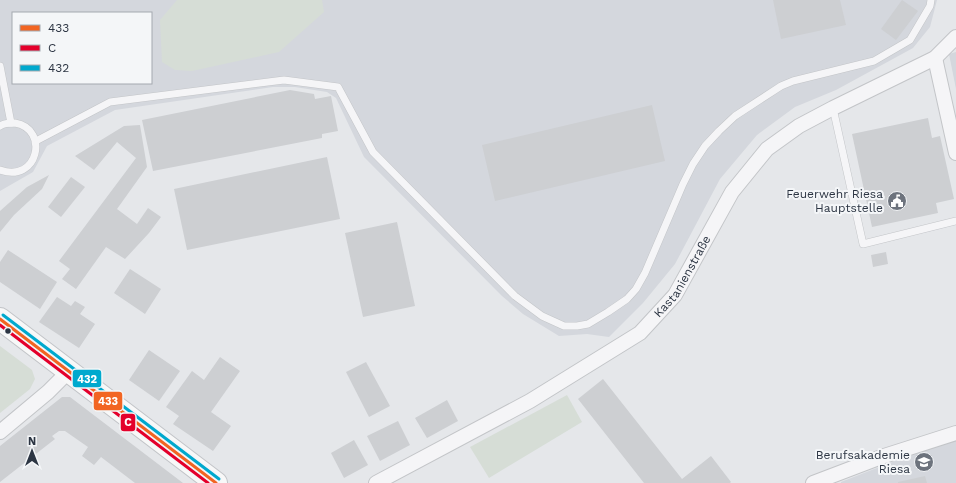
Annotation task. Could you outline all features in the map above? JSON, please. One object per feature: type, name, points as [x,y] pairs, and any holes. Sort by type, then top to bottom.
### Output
[{"type":"main road","points":[[0,319],[216,483]]},
{"type":"street","name":"Kastanienstraße","points":[[376,483],[530,401],[640,333],[675,295],[732,192],[767,149],[799,126],[935,58],[956,37]]},
{"type":"street","points":[[935,58],[956,153]]},
{"type":"street","points":[[0,432],[48,392],[69,371]]},
{"type":"street","points":[[813,483],[884,456],[956,433]]},
{"type":"lane","points":[[36,141],[110,102],[284,80],[338,87],[372,152],[509,290],[542,316],[564,326],[577,326],[588,324],[608,312],[627,298],[636,289],[645,273],[682,184],[693,164],[705,146],[735,116],[781,86],[793,81],[874,61],[910,40],[930,6],[931,0]]},
{"type":"lane","points":[[0,66],[11,123]]},
{"type":"lane","points":[[833,108],[863,244],[956,221]]},
{"type":"lane","points":[[0,126],[11,123],[19,124],[26,128],[36,141],[37,149],[35,157],[28,167],[17,173],[0,171]]},
{"type":"shaded area","points":[[0,0],[937,0],[930,27],[913,48],[836,90],[795,107],[757,135],[720,179],[675,264],[643,303],[609,337],[587,334],[559,336],[523,314],[502,296],[364,157],[336,98],[327,92],[295,87],[273,87],[115,110],[47,146],[33,172],[0,191]]},
{"type":"shaded area","points":[[177,0],[322,0],[324,12],[279,52],[192,71],[175,70],[162,62],[160,20]]},
{"type":"shaded area","points":[[956,52],[956,89],[949,54]]},
{"type":"shaded area","points":[[0,346],[32,370],[35,379],[30,389],[0,413]]},
{"type":"shaded area","points":[[567,395],[582,422],[489,478],[470,447]]},
{"type":"shaded area","name":"Berufsakademie Riesa","points":[[956,439],[956,483],[841,483],[941,443]]},
{"type":"building","points":[[773,0],[840,0],[846,25],[781,39]]},
{"type":"building","points":[[902,0],[918,11],[896,40],[881,29]]},
{"type":"building","points":[[290,90],[314,94],[315,99],[331,96],[338,131],[322,134],[322,138],[153,171],[142,120]]},
{"type":"building","points":[[652,105],[665,161],[495,201],[482,145]]},
{"type":"building","points":[[928,118],[932,138],[940,136],[954,199],[936,203],[938,213],[872,227],[852,134]]},
{"type":"building","points":[[140,125],[147,167],[117,209],[137,224],[148,208],[161,217],[149,233],[125,259],[106,247],[76,289],[62,279],[70,269],[59,261],[136,158],[117,142],[94,170],[75,156],[124,126]]},
{"type":"building","points":[[327,157],[340,219],[187,250],[174,189]]},
{"type":"building","points":[[49,175],[42,189],[14,215],[0,232],[0,211],[27,187]]},
{"type":"building","points":[[71,177],[85,187],[61,217],[48,207]]},
{"type":"building","points":[[397,222],[415,306],[363,317],[345,233]]},
{"type":"building","points":[[8,250],[57,282],[40,309],[0,282],[0,262]]},
{"type":"building","points":[[886,252],[888,264],[873,267],[871,255]]},
{"type":"building","points":[[130,269],[161,289],[145,314],[114,293]]},
{"type":"building","points":[[57,297],[71,306],[75,301],[85,307],[80,314],[95,324],[79,348],[39,322]]},
{"type":"building","points":[[149,350],[180,371],[159,401],[129,380]]},
{"type":"building","points":[[220,357],[240,371],[211,412],[231,426],[213,451],[173,424],[179,416],[166,407],[192,371],[204,380]]},
{"type":"building","points":[[366,362],[390,406],[369,417],[346,372]]},
{"type":"building","points":[[603,379],[682,479],[711,456],[731,482],[644,483],[578,399]]},
{"type":"building","points":[[62,397],[70,397],[183,483],[135,483],[101,457],[94,465],[82,456],[88,447],[65,431],[59,431],[52,436],[55,439],[0,482],[0,446]]},
{"type":"building","points":[[447,400],[458,421],[427,438],[415,418]]},
{"type":"building","points":[[398,421],[410,445],[380,461],[367,436]]},
{"type":"building","points":[[354,440],[368,465],[344,478],[331,453]]},
{"type":"building","points":[[925,476],[927,483],[898,483],[898,482]]},
{"type":"transit line","name":"432","points":[[3,315],[219,479]]},
{"type":"transit line","name":"433","points":[[0,319],[216,483]]},
{"type":"transit line","name":"C","points":[[0,325],[208,483]]},
{"type":"place","name":"Feuerwehr Riesa Hauptstelle","points":[[897,201]]},
{"type":"place","name":"Berufsakademie Riesa","points":[[924,462]]}]
